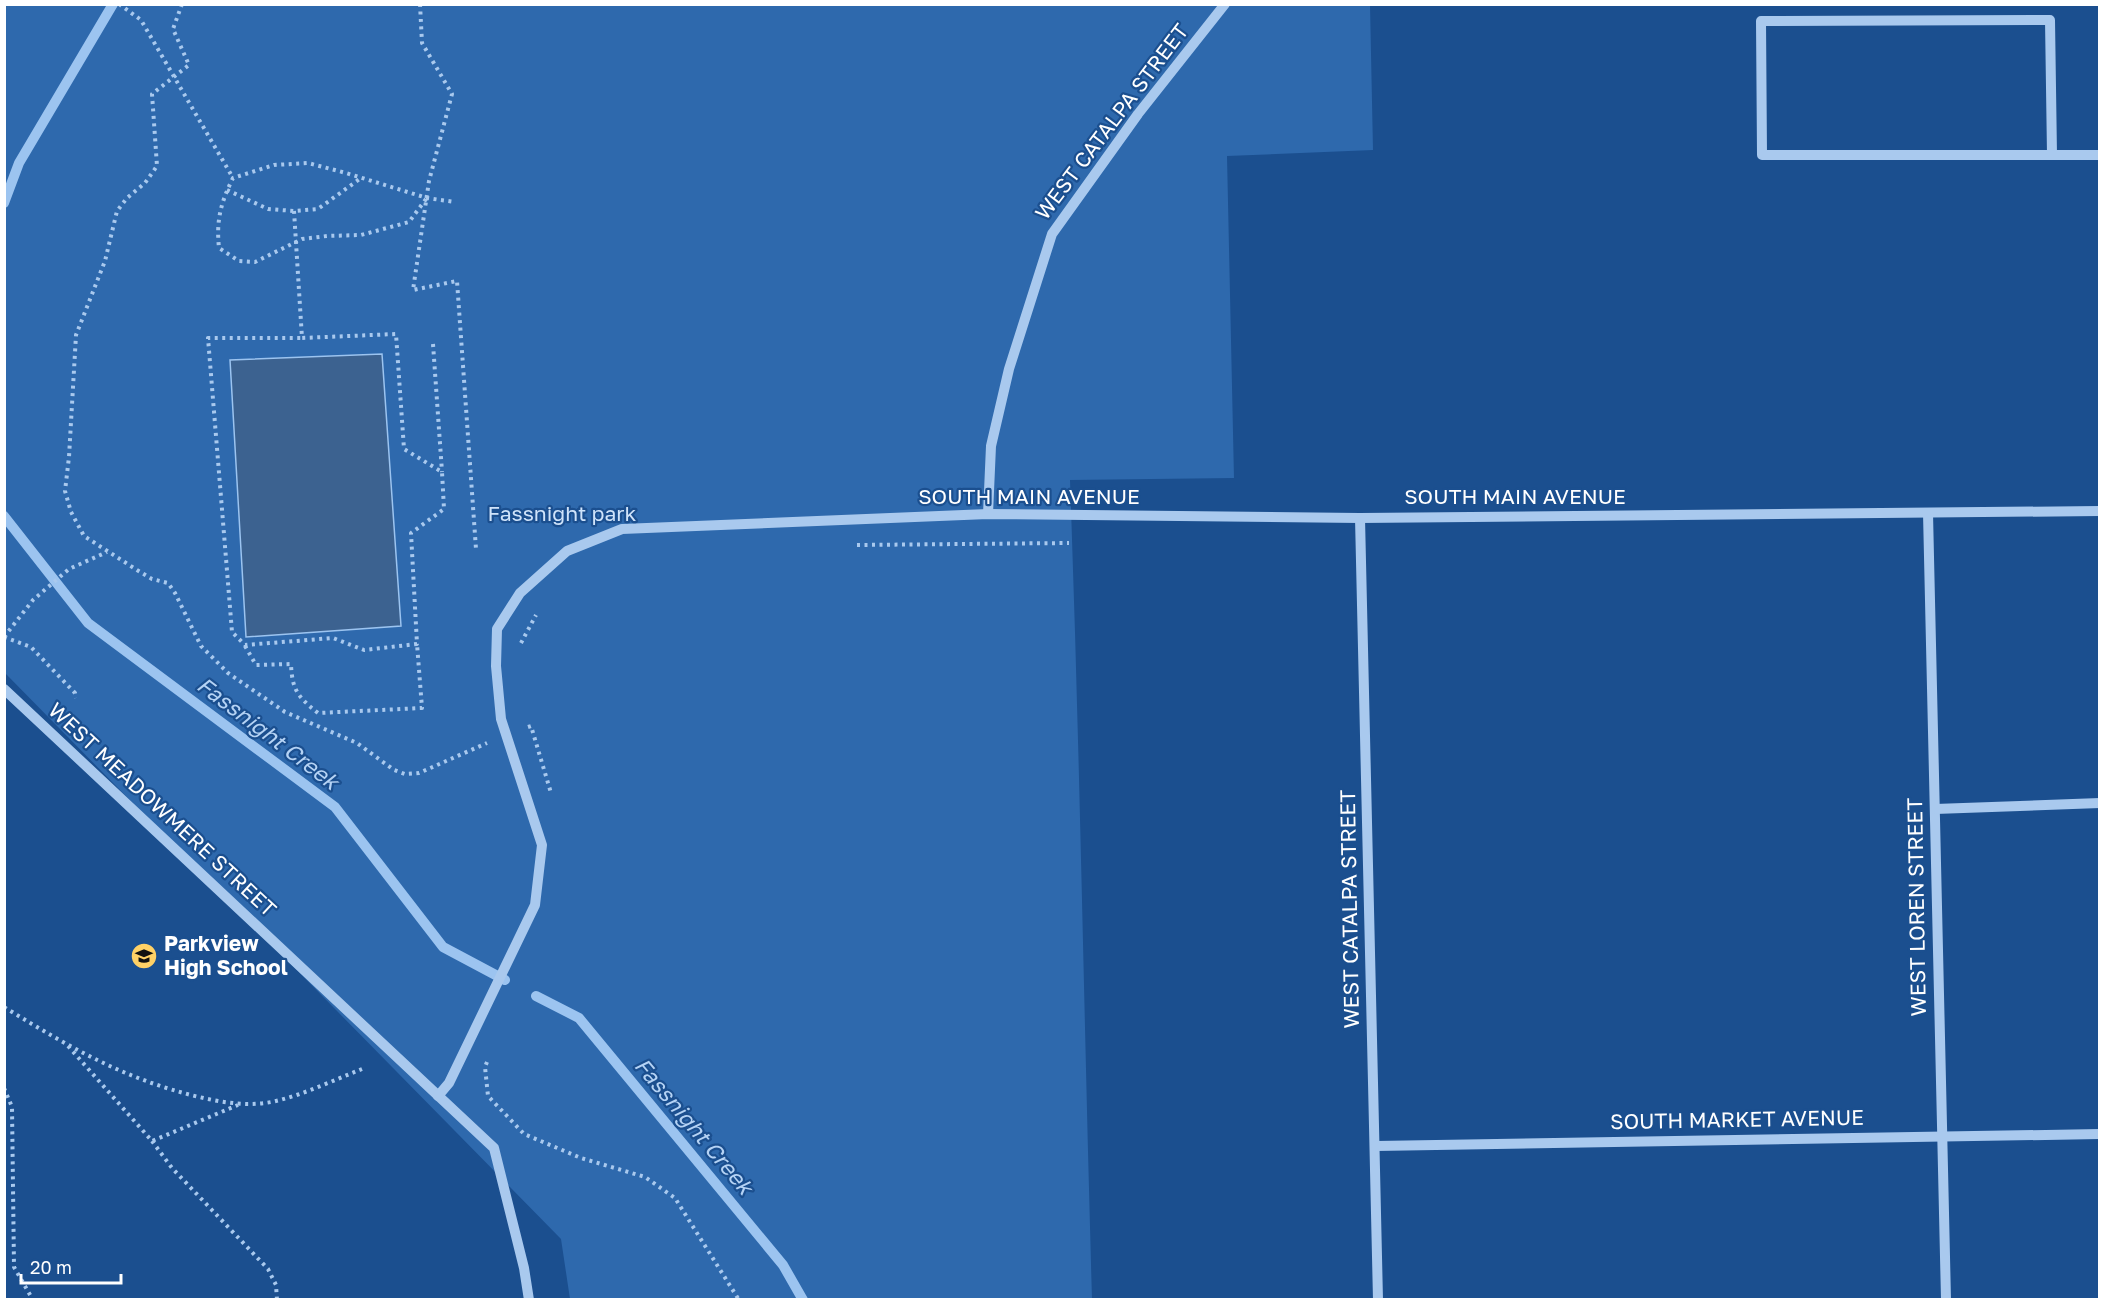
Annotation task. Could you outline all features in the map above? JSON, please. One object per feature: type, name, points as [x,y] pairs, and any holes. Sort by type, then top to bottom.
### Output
[{"type":"street","name":"WEST CATALPA STREET","points":[[988,513],[991,446],[1009,369],[1052,234],[1138,114],[1226,4]]},
{"type":"street","points":[[2052,154],[2050,20],[1761,21],[1762,155],[2100,155]]},
{"type":"street","name":"SOUTH MAIN AVENUE","points":[[438,1096],[449,1083],[535,905],[542,846],[501,719],[496,666],[497,629],[520,593],[567,551],[622,529],[988,513],[1360,518],[2100,511]]},
{"type":"street","name":"WEST LOREN STREET","points":[[1928,513],[1946,1299]]},
{"type":"street","name":"WEST CATALPA STREET","points":[[1360,518],[1378,1299]]},
{"type":"street","name":"WEST MEADOWMERE STREET","points":[[4,689],[494,1148],[524,1268],[529,1299]]},
{"type":"street","points":[[1935,808],[2100,803]]},
{"type":"street","name":"SOUTH MARKET AVENUE","points":[[1376,1146],[2100,1134]]},
{"type":"path","points":[[119,4],[141,20],[233,178]]},
{"type":"path","points":[[182,4],[173,29],[189,65],[152,94],[157,166],[145,183],[127,198],[117,211],[105,261],[76,335],[65,491],[71,512],[84,536],[152,579],[168,583],[201,646],[228,673],[285,712],[357,743],[394,770],[405,774],[419,774],[506,735]]},
{"type":"path","points":[[420,4],[422,43],[452,94],[429,181],[413,290],[457,281],[476,549]]},
{"type":"path","points":[[427,198],[409,222],[361,235],[302,239],[255,262],[239,261],[219,248],[217,230],[222,198],[233,178],[274,165],[308,163],[427,198],[455,202]]},
{"type":"path","points":[[227,190],[268,209],[294,211],[318,209],[361,178]]},
{"type":"path","points":[[294,211],[302,338]]},
{"type":"path","points":[[433,344],[442,472],[444,509],[411,533],[422,708],[318,713],[299,698],[291,678],[291,663],[256,665],[245,645],[232,632],[208,338],[302,338],[396,334],[404,449],[442,472]]},
{"type":"path","points":[[846,545],[1069,543]]},
{"type":"path","points":[[76,698],[75,693],[31,646],[4,637],[33,600],[69,569],[108,552]]},
{"type":"path","points":[[520,651],[521,641],[537,614]]},
{"type":"path","points":[[245,645],[333,638],[364,650],[417,644]]},
{"type":"path","points":[[526,720],[531,726]]},
{"type":"path","points":[[4,1006],[65,1043],[118,1071],[163,1088],[230,1104],[275,1102],[362,1069]]},
{"type":"path","points":[[65,1043],[152,1141],[172,1168],[268,1269],[276,1285],[278,1299]]},
{"type":"path","points":[[485,1067],[488,1096],[524,1134],[581,1158],[645,1177],[675,1198],[739,1299]]},
{"type":"path","points":[[4,1088],[12,1107],[14,1267],[33,1299]]},
{"type":"path","points":[[152,1141],[241,1103]]},
{"type":"green space","name":"Fassnight park","points":[[4,5],[1370,5],[1373,150],[1227,156],[1234,478],[1070,480],[1092,1299],[570,1299],[561,1239],[5,673]]},
{"type":"shaded area","points":[[382,354],[401,626],[246,637],[230,360]]},
{"type":"waterway","name":"Fassnight Creek","points":[[4,203],[19,163],[113,4]]},
{"type":"waterway","name":"Fassnight Creek","points":[[4,516],[88,623],[335,807],[443,947],[505,980]]},
{"type":"waterway","name":"Fassnight Creek","points":[[536,996],[579,1018],[783,1265],[803,1300]]},
{"type":"place","name":"Parkview High School","points":[[144,956]]}]
